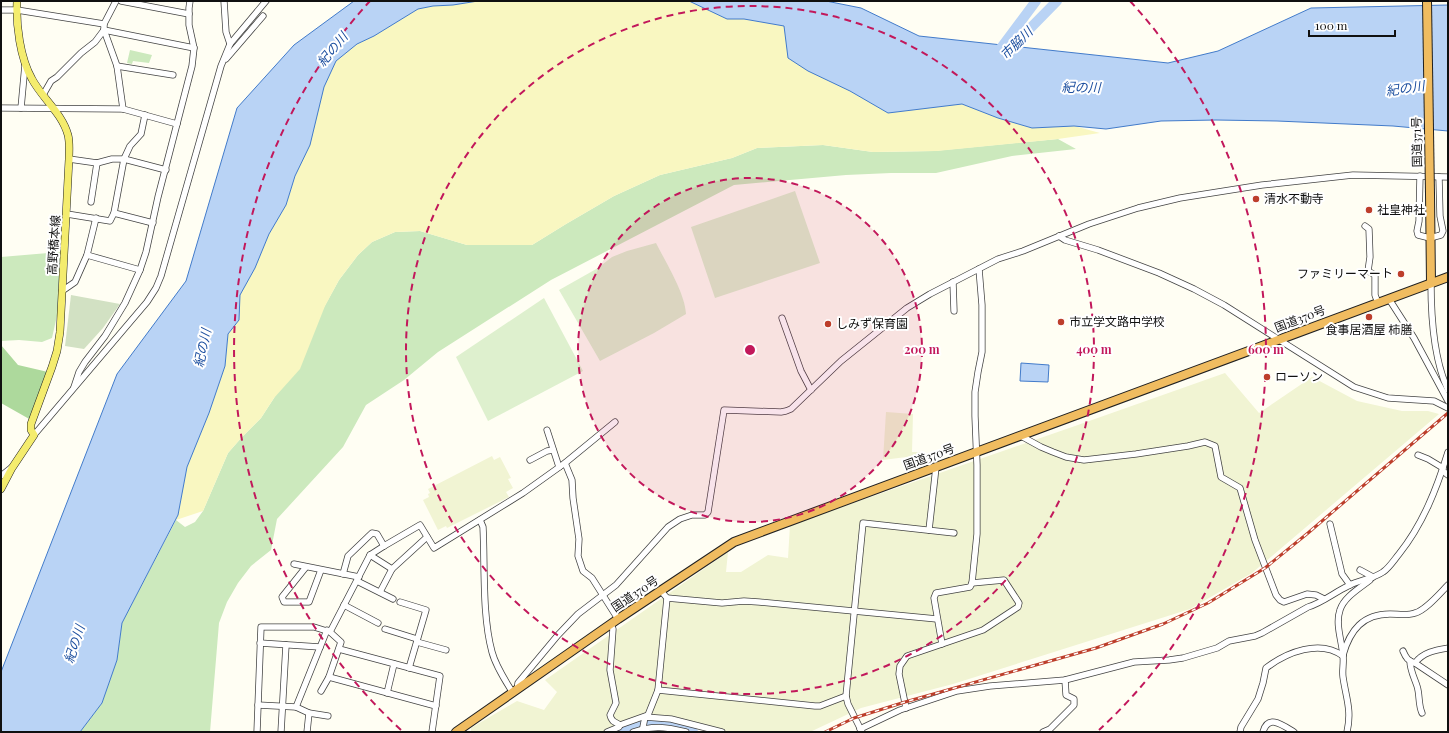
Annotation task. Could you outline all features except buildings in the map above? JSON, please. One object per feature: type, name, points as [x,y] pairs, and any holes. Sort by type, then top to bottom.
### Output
[{"type":"highway","name":"国道371号","points":[[1427,1],[1431,283]]},
{"type":"highway","name":"国道370号","points":[[456,732],[618,619],[734,542],[1448,277]]},
{"type":"main road","name":"高野橋本線","points":[[18,1],[18,30],[25,65],[32,80],[64,125],[68,136],[69,159],[60,332],[57,351],[31,424],[34,435]]},
{"type":"main road","points":[[1,489],[12,468],[34,435]]},
{"type":"street","points":[[43,95],[51,81],[95,42],[116,1]]},
{"type":"street","points":[[121,1],[189,14]]},
{"type":"street","points":[[73,391],[79,372],[105,336],[135,282],[146,252],[192,66],[194,48],[189,25],[190,1]]},
{"type":"street","points":[[224,1],[226,32],[230,44]]},
{"type":"street","points":[[34,435],[73,391],[147,302],[156,288],[161,276],[221,66],[230,44],[266,1]]},
{"type":"street","points":[[1,10],[17,10],[104,27],[194,48]]},
{"type":"street","points":[[221,66],[263,16]]},
{"type":"street","points":[[104,27],[116,66],[123,109]]},
{"type":"street","points":[[21,108],[25,65]]},
{"type":"street","points":[[116,66],[173,75]]},
{"type":"street","points":[[1,108],[123,109],[177,124]]},
{"type":"street","points":[[67,214],[110,221],[114,213],[124,159],[130,146],[141,134],[145,115]]},
{"type":"street","points":[[69,159],[97,163],[112,159],[124,159],[166,170]]},
{"type":"street","points":[[92,202],[97,163]]},
{"type":"street","points":[[515,692],[518,683],[558,635],[578,614],[616,585],[673,523],[680,518],[692,515],[705,515],[708,512],[724,410],[786,411],[791,409],[841,361],[907,308],[979,268],[998,259],[1023,251],[1089,224],[1138,208],[1180,198],[1262,185],[1352,175],[1448,177]]},
{"type":"street","points":[[1420,176],[1419,221],[1417,231],[1418,235],[1430,238],[1441,235],[1443,231],[1440,216],[1439,177]]},
{"type":"street","points":[[114,213],[153,223]]},
{"type":"street","points":[[62,291],[76,282],[87,255],[96,218]]},
{"type":"street","points":[[1365,226],[1369,229],[1370,239],[1368,271],[1375,275],[1375,295],[1378,303]]},
{"type":"street","points":[[1059,236],[1065,240],[1098,250],[1153,271],[1194,289],[1224,305],[1354,387],[1388,398],[1434,400],[1448,406]]},
{"type":"street","points":[[87,255],[140,270]]},
{"type":"street","points":[[942,644],[934,598],[936,594],[970,587],[972,583],[977,534],[975,392],[982,352],[982,305],[979,268]]},
{"type":"street","points":[[954,282],[954,311]]},
{"type":"street","points":[[1431,283],[1433,329],[1442,374],[1448,390]]},
{"type":"street","points":[[1389,299],[1414,338],[1448,406]]},
{"type":"street","points":[[782,318],[801,371],[811,390]]},
{"type":"street","points":[[296,707],[320,647],[370,555],[420,525],[434,548],[522,493],[559,467],[615,422]]},
{"type":"street","points":[[547,430],[559,467]]},
{"type":"street","points":[[1021,436],[1066,457],[1084,460],[1205,442],[1215,446],[1221,477],[1240,488],[1255,540],[1276,595],[1284,602],[1307,594],[1316,595],[1324,599]]},
{"type":"street","points":[[530,460],[547,451],[553,450]]},
{"type":"street","points":[[954,533],[863,523],[846,696],[848,704],[861,730],[906,708],[957,691],[990,686],[1065,680],[1134,662],[1169,660],[1196,655],[1217,648],[1229,641],[1255,636],[1262,633],[1308,607],[1315,605],[1350,584],[1382,573],[1390,566],[1420,524],[1445,471],[1448,452]]},
{"type":"street","points":[[1418,455],[1428,459],[1445,471]]},
{"type":"street","points":[[565,462],[572,480],[578,539],[578,556],[583,571],[592,578],[618,619]]},
{"type":"street","points":[[929,530],[936,467]]},
{"type":"street","points":[[1,476],[12,468]]},
{"type":"street","points":[[1,480],[12,468]]},
{"type":"street","points":[[480,520],[484,527],[486,608],[492,652],[498,668],[515,692]]},
{"type":"street","points":[[1330,524],[1342,574],[1350,584]]},
{"type":"street","points":[[343,574],[348,556],[372,533],[377,534],[384,546]]},
{"type":"street","points":[[380,592],[392,569],[427,537]]},
{"type":"street","points":[[370,555],[392,569]]},
{"type":"street","points":[[294,564],[343,574],[358,579],[393,599]]},
{"type":"street","points":[[306,567],[282,597],[284,602],[308,602],[321,570]]},
{"type":"street","points":[[1360,570],[1373,577]]},
{"type":"street","points":[[1347,732],[1349,700],[1343,676],[1343,656],[1339,637],[1340,610],[1345,601],[1373,577]]},
{"type":"street","points":[[906,708],[899,681],[900,666],[907,656],[983,630],[1018,607],[1019,603],[1004,580],[990,580],[972,583]]},
{"type":"street","points":[[1343,656],[1353,632],[1358,625],[1368,618],[1377,615],[1415,613],[1421,610],[1448,585]]},
{"type":"street","points":[[661,591],[668,598],[722,603],[744,601],[759,602],[937,619]]},
{"type":"street","points":[[633,732],[644,725],[658,690],[668,598]]},
{"type":"street","points":[[400,602],[426,610],[409,668]]},
{"type":"street","points":[[344,605],[378,623]]},
{"type":"street","points":[[611,624],[613,629],[610,670],[616,703],[611,712],[613,722],[620,725],[644,725],[671,720],[722,732]]},
{"type":"street","points":[[257,732],[261,627],[314,627],[328,631],[341,642],[321,691]]},
{"type":"street","points":[[385,629],[446,650]]},
{"type":"street","points":[[260,643],[320,647]]},
{"type":"street","points":[[281,732],[286,645]]},
{"type":"street","points":[[432,654],[434,647]]},
{"type":"street","points":[[1240,732],[1241,727],[1258,699],[1266,668],[1271,664],[1293,652],[1307,648],[1336,650],[1343,656]]},
{"type":"street","points":[[1413,662],[1431,651],[1448,648]]},
{"type":"street","points":[[339,649],[440,676],[432,732]]},
{"type":"street","points":[[1403,651],[1406,658],[1448,685]]},
{"type":"street","points":[[1413,662],[1413,677],[1417,686],[1422,713]]},
{"type":"street","points":[[387,693],[394,664]]},
{"type":"street","points":[[328,677],[436,706]]},
{"type":"street","points":[[1043,732],[1050,729],[1074,705],[1074,700],[1066,695],[1065,680]]},
{"type":"street","points":[[658,690],[815,706],[820,706],[846,696]]},
{"type":"street","points":[[258,705],[296,707],[309,713],[328,716]]},
{"type":"street","points":[[307,732],[309,713]]},
{"type":"street","points":[[1263,732],[1264,728],[1269,723],[1276,722],[1294,732]]},
{"type":"street","points":[[607,732],[619,727],[620,725]]},
{"type":"street","points":[[644,725],[652,727],[666,727],[686,732]]},
{"type":"green space","points":[[130,50],[152,55],[149,63],[133,61],[132,64],[127,63]]},
{"type":"green space","points":[[1058,139],[1076,149],[1012,156],[936,173],[846,175],[734,185],[551,280],[438,352],[404,380],[366,405],[343,447],[277,519],[271,550],[251,566],[238,583],[227,602],[219,623],[210,732],[80,732],[102,703],[117,660],[122,623],[176,520],[185,527],[195,522],[203,511],[228,453],[261,418],[274,398],[339,280],[358,255],[372,242],[395,232],[420,231],[467,245],[532,245],[614,196],[660,175],[732,158],[757,148],[823,145],[873,152],[934,151]]},
{"type":"green space","points":[[795,191],[820,263],[715,298],[691,227]]},
{"type":"green space","points":[[656,243],[679,288],[686,314],[654,333],[600,361],[559,290],[598,268],[612,257]]},
{"type":"green space","points":[[60,252],[58,311],[52,338],[42,342],[19,340],[1,341],[1,257]]},
{"type":"green space","points":[[71,295],[120,304],[103,328],[84,349],[65,346]]},
{"type":"green space","points":[[544,298],[583,371],[488,421],[456,357]]},
{"type":"green space","points":[[1,345],[18,365],[48,372],[31,420],[1,403]]},
{"type":"green space","points":[[1225,373],[1259,413],[1312,377],[1357,401],[1402,411],[1428,411],[1439,414],[1252,573],[1190,609],[953,684],[861,708],[810,732],[720,732],[673,719],[651,715],[633,717],[607,729],[606,732],[471,732],[471,728],[517,701],[544,710],[557,692],[545,680],[728,552],[726,572],[741,572],[768,555],[788,558],[790,525]]},
{"type":"green space","points":[[886,412],[913,414],[912,452],[921,452],[922,455],[883,460]]},
{"type":"green space","points":[[492,456],[494,460],[500,457],[511,478],[508,479],[513,488],[506,492],[509,497],[447,528],[446,526],[438,530],[423,500],[429,497],[428,494],[430,493],[428,489]]},
{"type":"sand","points":[[478,1],[689,1],[727,19],[744,19],[784,26],[850,91],[888,113],[962,104],[998,118],[1032,128],[1074,126],[1100,133],[1058,139],[937,151],[873,152],[823,145],[757,148],[732,158],[660,175],[614,196],[532,245],[467,245],[420,231],[395,232],[372,242],[358,255],[339,280],[325,306],[300,369],[274,398],[261,418],[228,453],[203,511],[176,520],[187,467],[209,413],[225,366],[228,334],[239,320],[240,295],[255,268],[269,234],[286,205],[324,87],[336,61],[357,44],[374,36],[418,9]]},
{"type":"water","name":"紀の川","points":[[354,1],[478,1],[418,9],[374,36],[357,44],[336,61],[324,87],[310,145],[295,176],[286,205],[269,234],[255,268],[240,295],[239,320],[228,334],[225,366],[209,413],[187,467],[178,515],[122,623],[117,660],[102,703],[80,732],[1,732],[1,672],[117,374],[186,281],[237,108],[294,45]]},
{"type":"water","name":"紀の川","points":[[689,1],[826,1],[861,8],[919,36],[1168,63],[1218,51],[1311,8],[1448,5],[1448,131],[1393,126],[1216,120],[1161,121],[1106,129],[1074,126],[1032,128],[998,118],[962,104],[888,113],[850,91],[808,71],[788,58],[784,26],[744,19],[727,19]]},
{"type":"water","points":[[1021,363],[1049,365],[1048,382],[1020,381]]},
{"type":"waterway","points":[[995,56],[1036,1]]},
{"type":"waterway","name":"市脇川","points":[[1003,56],[1057,1]]},
{"type":"waterway","points":[[622,732],[655,722],[693,732]]},
{"type":"railway","points":[[825,732],[854,718],[905,702],[1096,648],[1163,624],[1208,603],[1265,568],[1448,413]]},
{"type":"place","name":"清水不動寺","points":[[1256,199]]},
{"type":"place","name":"社皇神社","points":[[1369,210]]},
{"type":"place","name":"ファミリーマート","points":[[1401,274]]},
{"type":"place","name":"食事居酒屋 柿膳","points":[[1369,317]]},
{"type":"place","name":"市立学文路中学校","points":[[1061,322]]},
{"type":"place","name":"しみず保育園","points":[[828,324]]},
{"type":"place","name":"ローソン","points":[[1267,377]]}]
